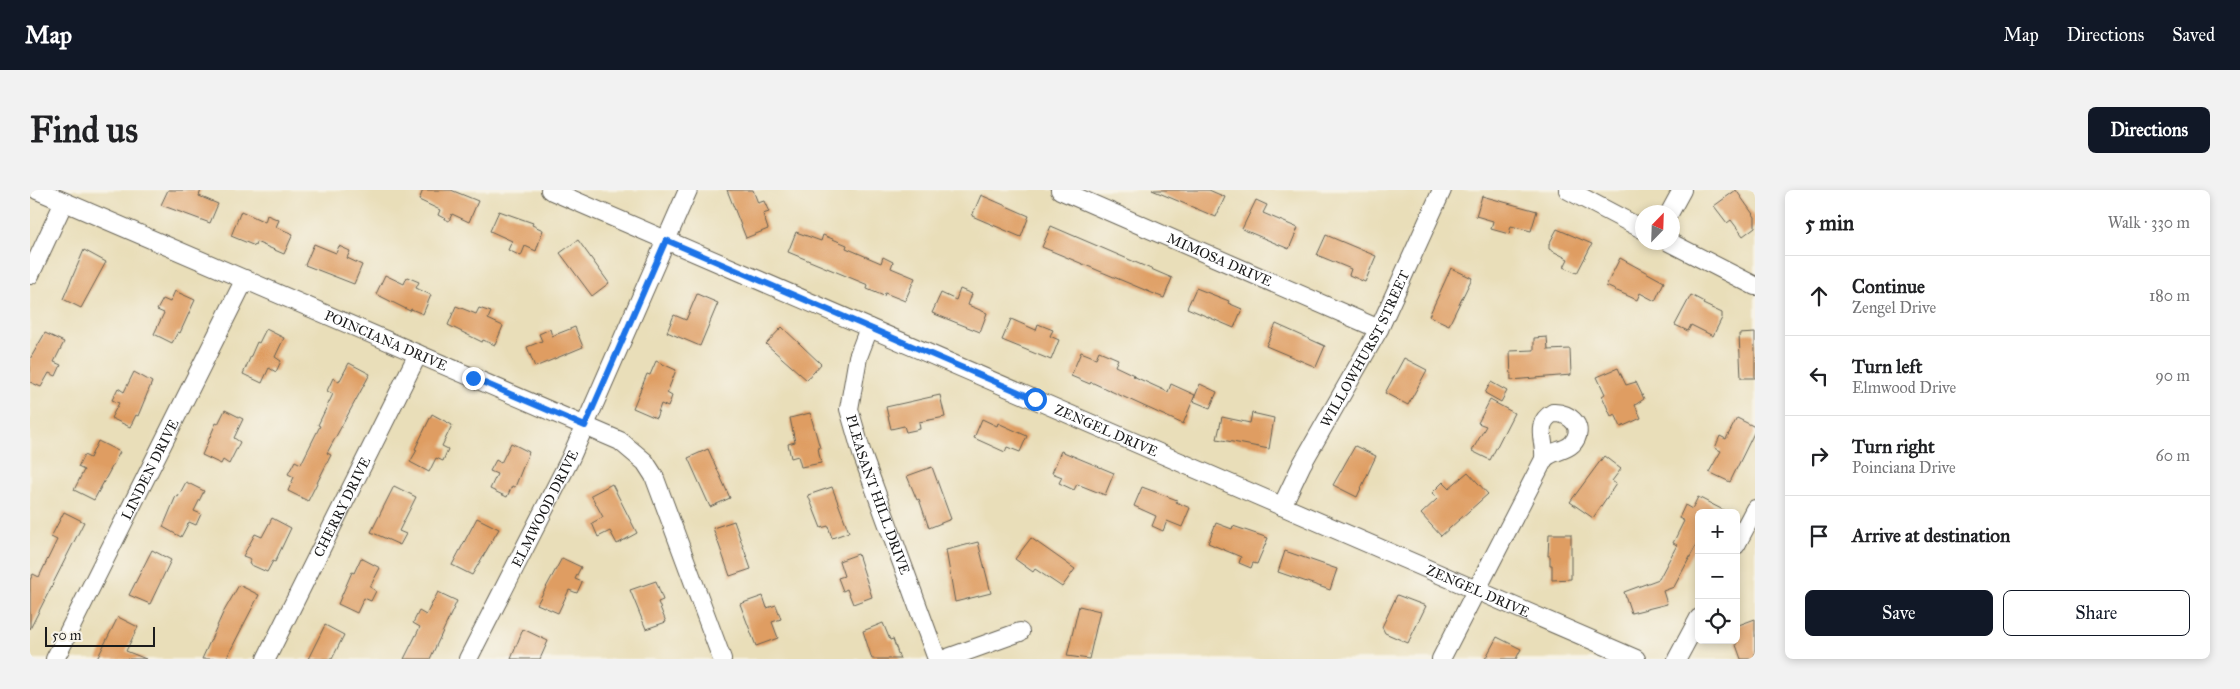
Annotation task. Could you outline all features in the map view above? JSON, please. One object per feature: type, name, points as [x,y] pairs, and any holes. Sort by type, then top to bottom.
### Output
[{"type":"street","name":"POINCIANA DRIVE","points":[[37,190],[620,441],[633,451],[654,476],[722,659]]},
{"type":"street","name":"ZENGEL DRIVE","points":[[550,190],[1636,659]]},
{"type":"street","name":"ELMWOOD DRIVE","points":[[468,659],[585,426],[688,190]]},
{"type":"street","name":"MIMOSA DRIVE","points":[[1060,190],[1380,329]]},
{"type":"street","name":"WILLOWHURST STREET","points":[[1282,506],[1302,464],[1380,329],[1442,190]]},
{"type":"street","points":[[1568,190],[1635,225]]},
{"type":"street","points":[[1674,205],[1682,190]]},
{"type":"street","points":[[30,275],[64,202]]},
{"type":"street","points":[[1680,248],[1755,286]]},
{"type":"street","name":"LINDEN DRIVE","points":[[55,659],[245,279]]},
{"type":"street","name":"PLEASANT HILL DRIVE","points":[[869,328],[858,357],[849,409],[862,454],[937,659]]},
{"type":"street","name":"CHERRY DRIVE","points":[[266,659],[418,354]]},
{"type":"street","points":[[1441,659],[1544,459]]},
{"type":"street","points":[[1740,537],[1755,509]]},
{"type":"street","points":[[1677,659],[1695,625]]},
{"type":"street","points":[[945,659],[1020,632]]},
{"type":"building","points":[[168,190],[201,190],[199,196],[218,204],[210,223],[161,205]]},
{"type":"building","points":[[423,190],[451,190],[478,201],[469,222],[452,214],[449,221],[438,215],[440,210],[419,200]]},
{"type":"building","points":[[727,190],[753,190],[758,203],[764,201],[769,212],[763,214],[768,229],[746,238]]},
{"type":"building","points":[[1152,190],[1209,190],[1225,197],[1216,217]]},
{"type":"building","points":[[1736,190],[1755,217],[1755,227],[1743,236],[1731,220],[1727,223],[1714,206]]},
{"type":"building","points":[[981,195],[1029,216],[1021,237],[972,216]]},
{"type":"building","points":[[1482,196],[1537,211],[1531,231],[1511,226],[1509,234],[1491,229],[1493,221],[1476,216]]},
{"type":"building","points":[[1256,200],[1267,205],[1263,213],[1298,228],[1289,249],[1242,229]]},
{"type":"building","points":[[241,211],[265,222],[267,215],[279,220],[276,227],[293,234],[284,254],[256,242],[255,246],[231,236]]},
{"type":"building","points":[[499,211],[533,223],[532,225],[543,230],[536,251],[525,246],[521,256],[508,250],[512,241],[490,231]]},
{"type":"building","points":[[1051,226],[1172,278],[1164,298],[1042,247]]},
{"type":"building","points":[[1557,229],[1592,244],[1577,273],[1564,267],[1568,259],[1549,249],[1549,244]]},
{"type":"building","points":[[796,232],[821,241],[823,235],[847,245],[846,248],[881,263],[883,257],[893,262],[891,268],[915,278],[905,301],[885,293],[884,296],[867,289],[868,285],[788,252]]},
{"type":"building","points":[[1326,235],[1376,256],[1365,282],[1349,275],[1351,269],[1317,255]]},
{"type":"building","points":[[578,240],[609,283],[592,296],[560,253]]},
{"type":"building","points":[[314,244],[336,253],[339,246],[350,251],[347,258],[362,265],[354,284],[305,265]]},
{"type":"building","points":[[84,250],[106,262],[81,308],[63,299]]},
{"type":"building","points":[[1620,258],[1664,282],[1655,301],[1640,293],[1637,300],[1606,286]]},
{"type":"building","points":[[1451,268],[1472,278],[1449,325],[1429,316]]},
{"type":"building","points":[[385,275],[404,284],[407,277],[419,282],[416,288],[431,295],[423,314],[411,309],[410,311],[376,294]]},
{"type":"building","points":[[1196,288],[1229,301],[1228,303],[1242,309],[1234,328],[1187,308]]},
{"type":"building","points":[[960,289],[972,294],[968,305],[987,313],[980,332],[932,313],[941,293],[956,300]]},
{"type":"building","points":[[175,291],[195,300],[180,333],[178,332],[172,343],[154,334],[164,313],[157,310],[163,299],[170,302]]},
{"type":"building","points":[[697,294],[718,303],[700,346],[667,332],[674,315],[686,320]]},
{"type":"building","points":[[1691,295],[1704,302],[1703,304],[1722,313],[1722,318],[1713,336],[1691,325],[1688,331],[1675,325]]},
{"type":"building","points":[[456,306],[476,314],[479,308],[491,312],[488,319],[503,326],[495,345],[483,340],[482,342],[448,325]]},
{"type":"building","points":[[1011,319],[1036,330],[1038,324],[1053,330],[1050,336],[1059,340],[1051,360],[1002,340]]},
{"type":"building","points":[[1276,324],[1325,346],[1316,367],[1266,346]]},
{"type":"building","points":[[575,327],[583,347],[535,367],[527,347],[542,341],[539,334],[550,329],[552,336]]},
{"type":"building","points":[[782,327],[821,364],[807,380],[766,344]]},
{"type":"building","points":[[266,329],[284,338],[275,357],[281,361],[276,372],[269,368],[262,383],[243,374],[257,342],[259,343]]},
{"type":"building","points":[[45,333],[64,342],[54,362],[61,365],[56,376],[49,373],[41,387],[30,382],[30,359]]},
{"type":"building","points":[[1755,333],[1755,378],[1741,378],[1739,334]]},
{"type":"building","points":[[1547,337],[1548,350],[1570,349],[1571,375],[1511,380],[1510,351],[1534,350],[1534,338]]},
{"type":"building","points":[[1099,351],[1118,359],[1115,366],[1133,376],[1168,392],[1171,384],[1195,395],[1183,424],[1091,382],[1090,384],[1071,376],[1081,352],[1096,358]]},
{"type":"building","points":[[1404,358],[1427,370],[1408,405],[1385,393]]},
{"type":"building","points":[[656,361],[676,370],[667,393],[672,396],[668,407],[661,404],[656,418],[633,408],[647,374],[650,375]]},
{"type":"building","points":[[349,363],[370,374],[327,453],[331,455],[308,501],[288,491],[294,477],[288,474],[295,461],[301,464],[320,426],[318,425],[333,394],[327,391],[333,378],[339,382]]},
{"type":"building","points":[[1618,368],[1626,385],[1636,382],[1644,399],[1635,405],[1641,418],[1621,427],[1615,414],[1611,416],[1602,396],[1605,394],[1597,377]]},
{"type":"building","points":[[134,372],[152,382],[138,416],[136,415],[130,427],[111,418],[119,403],[112,400],[118,388],[124,392]]},
{"type":"building","points":[[1491,382],[1507,391],[1501,402],[1485,393]]},
{"type":"building","points":[[1200,384],[1217,392],[1210,408],[1193,401]]},
{"type":"building","points":[[940,395],[945,417],[919,422],[920,429],[906,432],[904,426],[891,429],[886,407]]},
{"type":"building","points":[[1490,400],[1514,413],[1490,460],[1472,451],[1486,426],[1478,423]]},
{"type":"building","points":[[225,410],[243,419],[234,438],[240,442],[229,464],[223,460],[221,464],[202,455],[216,423],[218,424]]},
{"type":"building","points":[[810,413],[820,448],[818,448],[821,463],[801,467],[798,456],[791,458],[788,444],[795,442],[790,418]]},
{"type":"building","points":[[1252,413],[1274,418],[1269,449],[1217,439],[1222,417],[1250,423]]},
{"type":"building","points":[[432,414],[452,425],[442,446],[448,449],[443,461],[436,458],[429,472],[410,462]]},
{"type":"building","points":[[1737,418],[1755,427],[1755,431],[1730,482],[1709,472],[1721,451],[1715,448],[1720,436],[1726,439]]},
{"type":"building","points":[[982,419],[997,426],[998,423],[1027,436],[1020,452],[1007,447],[1005,452],[974,438]]},
{"type":"building","points":[[98,441],[120,452],[94,500],[74,490],[84,470],[78,467],[84,455],[90,458]]},
{"type":"building","points":[[511,443],[529,452],[515,487],[512,486],[507,497],[490,489],[497,474],[490,471],[496,460],[501,463]]},
{"type":"building","points":[[1355,446],[1376,456],[1357,497],[1333,485]]},
{"type":"building","points":[[708,449],[730,498],[710,507],[688,458]]},
{"type":"building","points":[[1061,451],[1114,473],[1105,495],[1077,484],[1074,490],[1059,483],[1062,477],[1052,473]]},
{"type":"building","points":[[1604,456],[1621,469],[1612,481],[1616,484],[1593,518],[1570,502]]},
{"type":"building","points":[[932,467],[951,519],[929,528],[919,499],[917,500],[907,476]]},
{"type":"building","points":[[1468,472],[1488,494],[1441,536],[1421,514],[1437,499],[1432,493],[1443,482],[1449,488]]},
{"type":"building","points":[[186,482],[204,491],[194,511],[201,514],[196,525],[189,522],[181,537],[163,527],[176,496],[178,497]]},
{"type":"building","points":[[612,484],[637,533],[617,544],[610,531],[598,537],[592,523],[603,517],[591,495]]},
{"type":"building","points":[[394,486],[416,497],[399,531],[406,534],[400,545],[371,532]]},
{"type":"building","points":[[832,487],[849,532],[832,538],[828,526],[821,528],[808,495]]},
{"type":"building","points":[[1142,487],[1177,500],[1176,502],[1190,508],[1182,527],[1167,521],[1163,531],[1152,526],[1156,516],[1134,506]]},
{"type":"building","points":[[1698,497],[1721,509],[1695,509],[1695,548],[1674,587],[1663,591],[1667,604],[1631,613],[1624,592],[1659,579],[1677,545],[1673,543],[1684,521],[1679,518],[1685,505],[1692,509]]},
{"type":"building","points":[[64,512],[84,522],[30,629],[30,580],[33,574],[39,577],[57,540],[51,537]]},
{"type":"building","points":[[272,518],[291,528],[275,562],[273,561],[267,572],[249,564],[251,559],[243,556],[255,534],[262,537]]},
{"type":"building","points":[[477,518],[499,529],[472,575],[452,565]]},
{"type":"building","points":[[734,521],[751,569],[730,576],[713,528]]},
{"type":"building","points":[[1216,523],[1232,529],[1233,526],[1268,538],[1257,564],[1253,563],[1251,568],[1239,563],[1241,557],[1208,543]]},
{"type":"building","points":[[1549,534],[1571,534],[1571,579],[1552,580],[1552,565],[1550,565],[1550,556],[1548,556]]},
{"type":"building","points":[[1031,538],[1075,569],[1062,587],[1035,569],[1033,572],[1015,559]]},
{"type":"building","points":[[978,542],[991,593],[955,602],[946,550]]},
{"type":"building","points":[[152,550],[171,560],[150,604],[129,595]]},
{"type":"building","points":[[1285,551],[1337,569],[1330,590],[1278,572]]},
{"type":"building","points":[[858,554],[872,597],[853,604],[847,589],[843,591],[838,578],[844,576],[839,561]]},
{"type":"building","points":[[361,558],[380,568],[370,587],[376,591],[371,601],[364,598],[357,613],[338,604],[352,572],[354,573]]},
{"type":"building","points":[[562,558],[581,567],[575,579],[582,582],[577,593],[569,590],[558,613],[537,604]]},
{"type":"building","points":[[656,581],[663,600],[658,602],[666,622],[646,629],[630,590]]},
{"type":"building","points":[[239,585],[259,595],[226,659],[202,659],[223,613]]},
{"type":"building","points":[[438,592],[457,601],[430,659],[404,659],[420,627],[413,623],[419,611],[426,615]]},
{"type":"building","points":[[1397,595],[1426,606],[1408,643],[1385,633],[1382,627]]},
{"type":"building","points":[[763,596],[767,608],[776,605],[781,619],[772,622],[778,638],[756,646],[740,604]]},
{"type":"building","points":[[1079,606],[1100,611],[1089,659],[1067,656]]},
{"type":"building","points":[[118,617],[138,627],[126,651],[146,659],[97,659]]},
{"type":"building","points":[[1755,619],[1755,659],[1741,659],[1736,645],[1740,644],[1740,625]]},
{"type":"building","points":[[883,623],[890,640],[893,639],[900,659],[872,659],[863,631]]},
{"type":"building","points":[[325,625],[344,635],[332,659],[308,659]]},
{"type":"building","points":[[523,629],[548,641],[540,659],[511,659]]},
{"type":"building","points":[[1497,637],[1521,649],[1516,659],[1485,659]]},
{"type":"route","points":[[473,378],[585,426],[666,240],[1035,399]]}]
